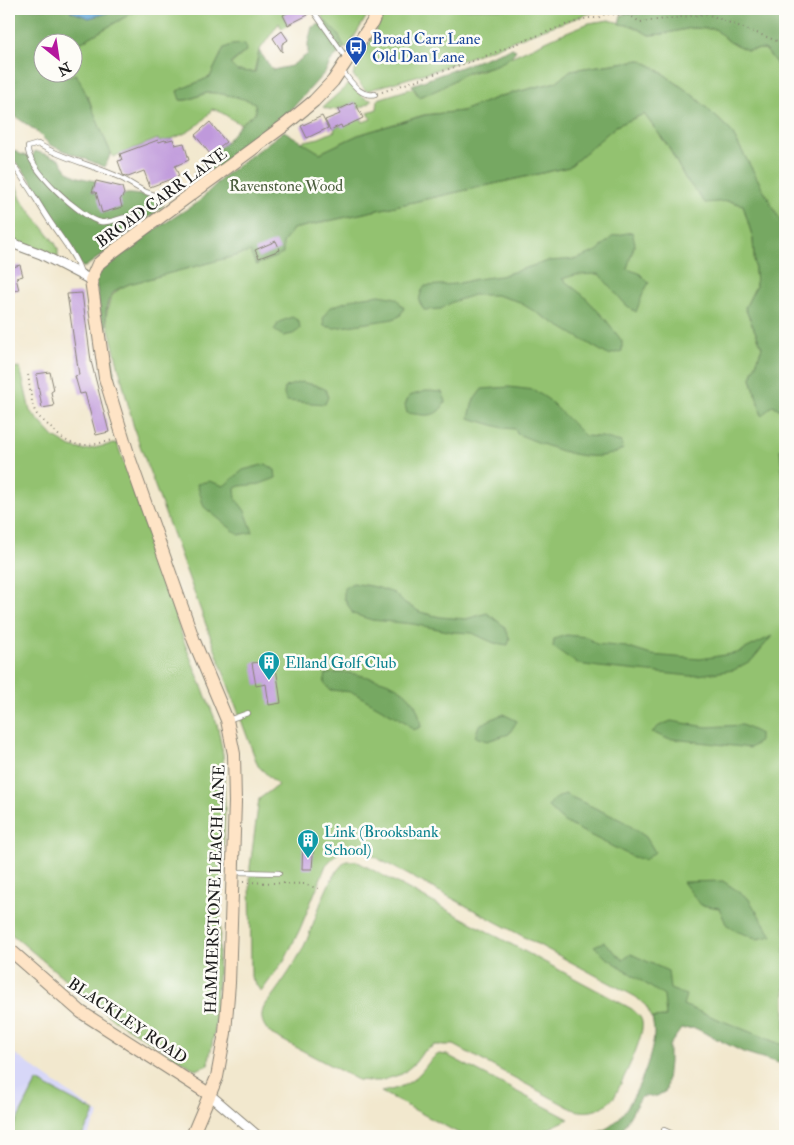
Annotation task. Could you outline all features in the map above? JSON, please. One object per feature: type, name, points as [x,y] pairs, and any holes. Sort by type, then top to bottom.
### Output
[{"type":"street","name":"BROAD CARR LANE","points":[[86,277],[98,264],[285,125],[324,92],[372,23],[378,9]]},
{"type":"street","points":[[9,242],[40,254],[86,277],[105,378],[122,437]]},
{"type":"street","name":"HAMMERSTONE LEACH LANE","points":[[122,437],[194,641],[226,720],[230,732],[235,773],[229,983],[225,1033],[218,1071],[192,1136]]},
{"type":"street","name":"BLACKLEY ROAD","points":[[9,949],[67,1002],[209,1094]]},
{"type":"street","points":[[209,1094],[258,1136]]},
{"type":"lane","points":[[312,9],[344,65],[364,94],[375,94]]},
{"type":"lane","points":[[146,228],[136,218],[128,216],[102,222],[73,206],[31,162],[27,150],[28,147],[38,144],[119,177],[145,192],[162,196]]},
{"type":"lane","points":[[9,159],[86,277]]},
{"type":"lane","points":[[226,720],[248,713]]},
{"type":"lane","points":[[232,877],[279,873]]},
{"type":"lane","points":[[664,1130],[677,1136]]},
{"type":"path","points":[[375,94],[562,26],[588,18],[598,18],[605,14],[628,15],[640,22],[707,14],[785,44]]},
{"type":"path","points":[[28,375],[37,415],[58,436],[83,446],[122,437]]},
{"type":"path","points":[[232,877],[304,884],[322,890]]},
{"type":"shaded area","points":[[9,1050],[99,1114],[87,1136],[9,1136]]},
{"type":"green space","points":[[9,9],[71,9],[70,11],[89,18],[121,9],[134,9],[134,12],[82,42],[82,32],[32,32],[32,82],[80,82],[111,153],[105,167],[50,145],[36,131],[12,114],[9,116]]},
{"type":"green space","points":[[134,9],[289,9],[290,11],[283,15],[288,25],[282,29],[279,23],[259,51],[254,72],[237,71],[230,65],[246,51],[224,48],[210,77],[177,91],[181,100],[188,100],[211,93],[245,99],[255,102],[256,112],[241,124],[212,109],[197,126],[186,133],[165,141],[159,142],[158,139],[113,157],[88,96],[68,82],[82,82],[82,42],[134,12]]},
{"type":"green space","points":[[316,9],[371,9],[347,49]]},
{"type":"green space","points":[[387,9],[643,9],[637,14],[605,10],[594,12],[436,70],[366,91],[353,75]]},
{"type":"green space","points":[[643,9],[785,9],[785,81],[776,63],[765,49],[747,50],[730,42],[715,29],[691,28],[649,35],[633,26],[619,24],[621,15],[628,13],[637,14]]},
{"type":"green space","points":[[609,20],[633,26],[649,35],[691,28],[715,29],[730,42],[747,50],[765,49],[776,63],[785,81],[785,229],[731,131],[694,96],[654,67],[640,60],[571,70],[556,82],[501,96],[462,111],[424,115],[358,135],[320,153],[300,142],[319,138],[335,131],[334,128],[361,118],[363,122],[371,119],[368,112],[377,109],[378,99],[413,88],[419,97],[441,88],[464,74],[482,70],[559,35],[589,23]]},
{"type":"green space","points":[[326,22],[338,34],[345,48],[332,59],[326,71],[279,123],[202,179],[197,177],[194,173],[197,169],[226,142],[241,124],[256,112],[255,103],[216,93],[180,100],[177,91],[210,77],[224,48],[231,45],[245,44],[246,51],[230,64],[237,71],[255,72],[259,51],[273,70],[291,66],[308,54],[308,43],[312,27]]},
{"type":"green space","points":[[512,48],[516,50],[499,64],[464,74],[438,89],[419,97],[412,85]]},
{"type":"green space","name":"Ravenstone Wood","points":[[640,60],[654,67],[694,96],[731,131],[785,229],[785,413],[773,405],[762,416],[751,378],[762,347],[745,308],[756,286],[753,239],[743,205],[729,201],[705,203],[685,178],[668,146],[644,114],[616,126],[569,167],[293,229],[283,243],[283,254],[256,265],[250,252],[129,284],[118,289],[108,301],[106,313],[106,327],[114,368],[114,379],[111,389],[95,275],[140,239],[198,202],[225,175],[284,131],[320,153],[358,135],[425,115],[462,111],[501,96],[556,82],[571,70]]},
{"type":"green space","points":[[349,84],[362,96],[372,100],[370,103],[358,109],[355,102],[335,109],[323,107]]},
{"type":"green space","name":"Elland Golf Club","points":[[644,114],[668,146],[685,178],[705,202],[729,201],[743,205],[753,239],[756,286],[745,308],[762,347],[751,378],[762,416],[773,405],[785,413],[785,447],[781,449],[785,498],[785,1046],[691,1009],[665,996],[666,1017],[652,1018],[646,1006],[636,997],[360,849],[349,848],[338,853],[326,865],[300,929],[285,959],[261,992],[251,977],[250,867],[259,799],[278,785],[258,766],[135,432],[106,317],[110,300],[114,293],[129,284],[250,251],[256,265],[283,243],[293,229],[569,167],[616,126]]},
{"type":"green space","points":[[9,147],[20,154],[32,157],[35,151],[60,159],[70,173],[96,181],[92,192],[119,197],[126,194],[140,195],[164,203],[162,207],[109,250],[85,267],[82,267],[32,181],[9,154]]},
{"type":"green space","points":[[9,172],[16,184],[21,199],[55,243],[58,249],[58,258],[9,238]]},
{"type":"green space","points":[[632,232],[635,243],[627,269],[639,273],[649,283],[636,312],[626,305],[599,274],[575,275],[562,279],[584,296],[606,320],[622,341],[622,351],[608,355],[517,301],[496,295],[474,295],[452,302],[441,309],[424,310],[419,301],[425,286],[456,284],[500,276],[548,261],[577,259],[597,251],[613,236]]},
{"type":"green space","points":[[380,295],[396,298],[404,308],[400,316],[393,319],[335,328],[324,326],[323,319],[329,308],[356,298]]},
{"type":"green space","points":[[292,317],[299,321],[300,329],[293,334],[283,336],[274,330],[279,322]]},
{"type":"green space","points":[[20,367],[30,411],[54,437],[71,447],[84,450],[117,443],[185,644],[217,724],[223,754],[225,809],[217,1002],[215,1029],[208,1065],[196,1070],[110,1017],[9,932],[9,368]]},
{"type":"green space","points":[[301,382],[325,389],[328,397],[325,404],[286,401],[285,387]]},
{"type":"green space","points":[[509,387],[534,390],[549,400],[585,436],[602,437],[621,442],[623,449],[610,454],[583,456],[556,449],[517,434],[515,429],[503,428],[469,418],[473,401],[482,389]]},
{"type":"green space","points":[[426,391],[442,392],[446,401],[442,407],[430,415],[407,413],[405,405],[409,396]]},
{"type":"green space","points":[[785,447],[785,498],[780,449]]},
{"type":"green space","points":[[266,464],[275,470],[276,478],[260,484],[235,488],[236,499],[245,511],[253,532],[239,535],[204,507],[197,484],[209,481],[224,486],[243,470]]},
{"type":"green space","points":[[353,583],[376,587],[394,593],[402,601],[420,612],[440,617],[466,619],[487,613],[504,626],[510,639],[508,645],[494,643],[472,633],[372,620],[353,614],[344,598],[344,588]]},
{"type":"green space","points":[[566,635],[587,637],[596,644],[626,647],[651,655],[700,659],[737,653],[772,636],[752,660],[734,670],[691,676],[578,664],[553,647],[554,639]]},
{"type":"green space","points":[[344,672],[383,681],[404,692],[418,712],[421,727],[413,730],[405,722],[352,692],[330,690],[324,683],[326,674]]},
{"type":"green space","points":[[503,714],[517,721],[509,734],[487,741],[475,737],[479,725]]},
{"type":"green space","points":[[671,721],[707,727],[742,725],[759,733],[759,742],[750,748],[665,738],[652,732],[659,726]]},
{"type":"green space","points":[[565,794],[623,821],[646,837],[655,852],[645,860],[633,857],[564,822],[548,807],[553,800]]},
{"type":"green space","points":[[346,861],[356,861],[632,1009],[641,1018],[642,1029],[632,1059],[615,1096],[601,1108],[590,1111],[578,1111],[454,1045],[435,1045],[423,1052],[415,1063],[402,1074],[380,1081],[358,1080],[271,1034],[263,1022],[264,1007],[300,954],[309,936],[326,889],[338,869]]},
{"type":"green space","points":[[723,881],[748,898],[772,936],[758,939],[736,931],[726,924],[719,908],[701,905],[683,882]]},
{"type":"green space","points":[[604,942],[623,960],[631,954],[668,971],[670,989],[686,995],[683,1005],[785,1046],[785,1065],[743,1052],[695,1028],[681,1029],[669,1046],[666,1091],[657,1096],[641,1097],[622,1130],[614,1136],[588,1136],[610,1126],[627,1107],[646,1069],[650,1056],[654,1034],[652,1018],[666,1017],[664,996],[604,956],[594,946]]},
{"type":"green space","points":[[439,1054],[447,1055],[569,1119],[532,1136],[464,1136],[381,1092],[409,1083]]},
{"type":"green space","points":[[37,1081],[95,1112],[82,1136],[9,1136]]},
{"type":"water","points":[[71,9],[121,9],[89,18],[70,11]]},
{"type":"building","points":[[289,9],[305,9],[308,15],[288,25],[283,15],[290,11]]},
{"type":"building","points":[[282,31],[288,40],[282,44],[282,52],[273,38]]},
{"type":"building","points":[[355,102],[363,118],[342,128],[341,125],[330,130],[325,120],[340,114],[338,110]]},
{"type":"building","points":[[322,116],[328,128],[307,138],[301,126]]},
{"type":"building","points":[[210,122],[226,142],[210,154],[195,135]]},
{"type":"building","points":[[173,139],[175,145],[184,143],[189,160],[175,166],[179,176],[150,187],[144,171],[128,177],[123,175],[118,161],[122,160],[120,154],[158,140],[159,142]]},
{"type":"building","points":[[96,181],[122,187],[124,194],[120,200],[122,207],[102,213],[96,192],[92,192]]},
{"type":"building","points":[[276,241],[280,250],[259,258],[255,250]]},
{"type":"building","points":[[9,262],[12,262],[13,267],[20,265],[23,276],[16,278],[19,290],[9,292]]},
{"type":"building","points":[[82,293],[91,361],[109,432],[96,435],[85,393],[80,394],[75,376],[79,375],[67,294]]},
{"type":"building","points":[[50,372],[54,390],[51,392],[54,406],[42,408],[36,374]]},
{"type":"building","name":"Elland Golf Club","points":[[275,660],[281,703],[269,705],[266,684],[256,686],[252,663]]},
{"type":"building","name":"Link (Brooksbank School)","points":[[303,842],[314,842],[312,869],[302,869]]},
{"type":"place","name":"Broad Carr Lane Old Dan Lane","points":[[356,66]]},
{"type":"place","name":"Elland Golf Club","points":[[269,681]]},
{"type":"place","name":"Link (Brooksbank School)","points":[[308,859]]}]
